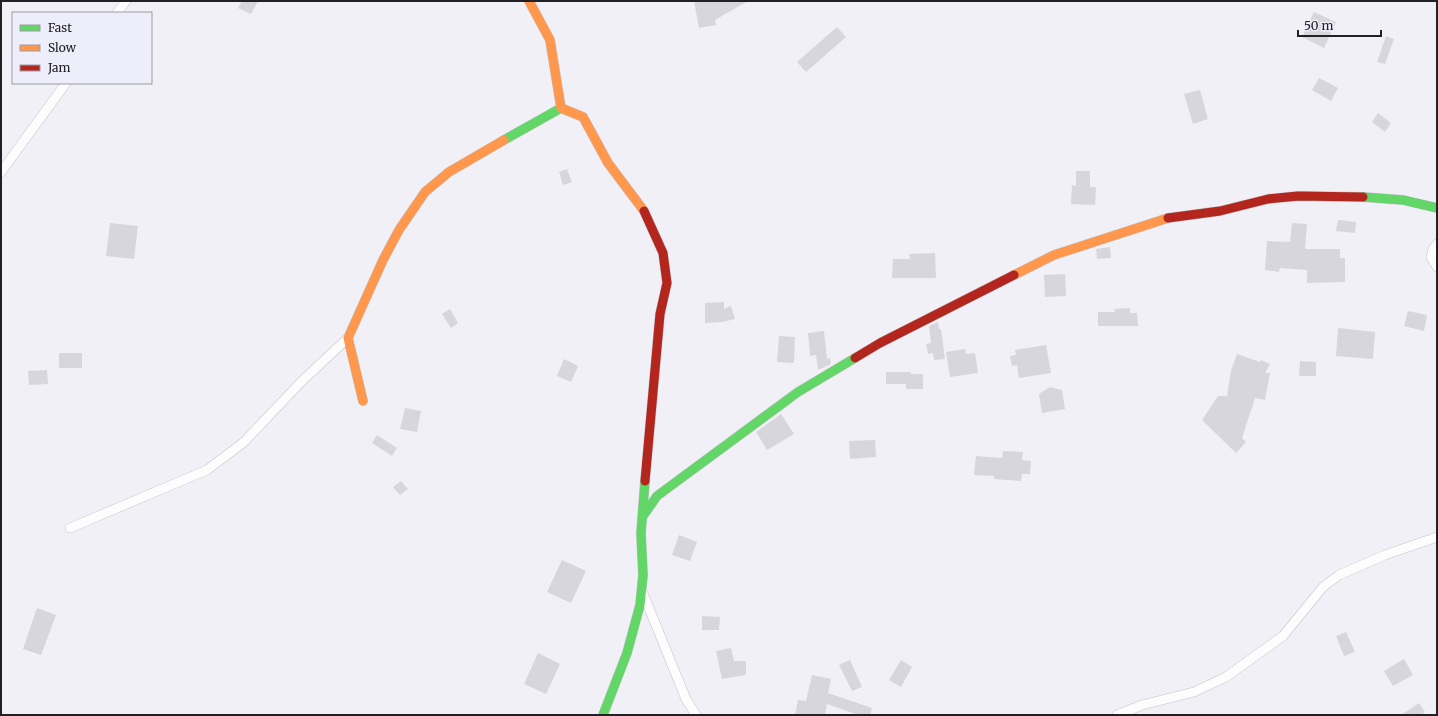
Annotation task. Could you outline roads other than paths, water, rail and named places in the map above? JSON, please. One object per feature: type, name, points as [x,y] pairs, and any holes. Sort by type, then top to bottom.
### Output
[{"type":"street","points":[[118,12],[126,1]]},
{"type":"street","points":[[529,1],[550,40],[561,108]]},
{"type":"street","points":[[1,172],[65,84]]},
{"type":"street","points":[[70,528],[207,470],[244,442],[301,382],[348,338],[383,260],[399,230],[425,192],[449,172],[561,108]]},
{"type":"street","points":[[561,108],[583,117],[608,164],[646,214],[663,253],[667,283],[660,314],[641,533],[643,569],[642,590],[632,636],[603,715]]},
{"type":"street","points":[[643,516],[657,496],[798,392],[880,343],[1054,255],[1169,218],[1220,211],[1268,199],[1298,196],[1364,197],[1403,200],[1437,208]]},
{"type":"street","points":[[1437,244],[1431,257],[1437,266]]},
{"type":"street","points":[[348,338],[363,402]]},
{"type":"street","points":[[1117,715],[1142,705],[1194,692],[1226,677],[1283,636],[1322,587],[1339,575],[1386,555],[1437,536]]},
{"type":"street","points":[[642,590],[686,700],[696,715]]}]
